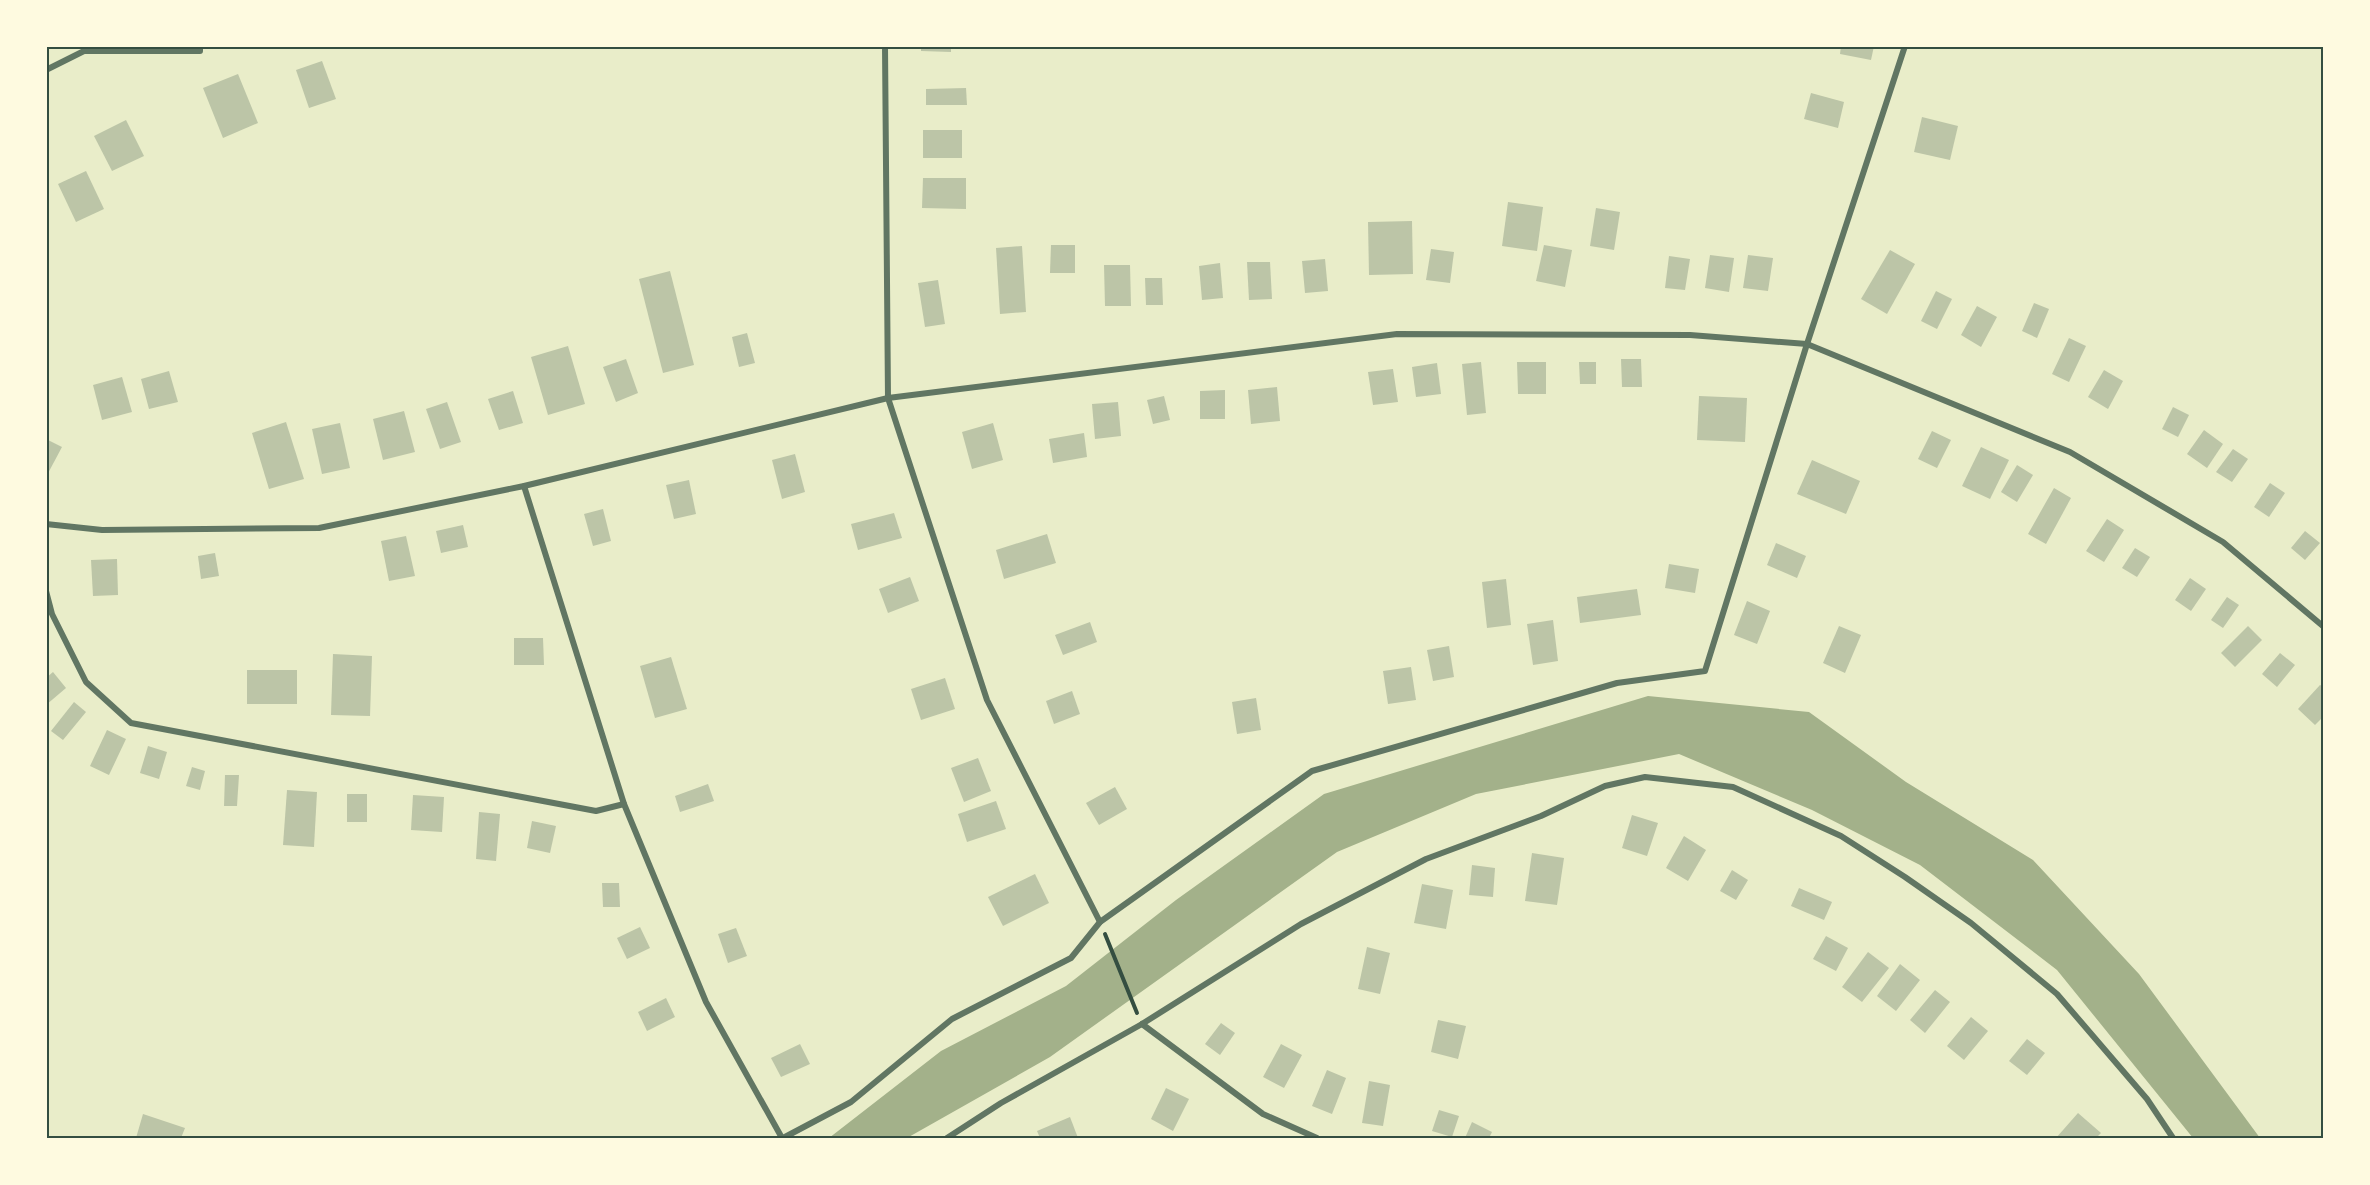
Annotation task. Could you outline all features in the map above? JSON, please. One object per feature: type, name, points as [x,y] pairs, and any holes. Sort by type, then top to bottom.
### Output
[{"type":"street","points":[[46,70],[84,51],[200,51],[200,46]]},
{"type":"street","points":[[885,46],[888,398],[987,700],[1100,922]]},
{"type":"street","points":[[524,486],[624,804],[706,1002],[782,1138],[851,1102],[952,1019],[1071,958],[1100,922],[1312,771],[1617,683],[1705,671],[1905,46]]},
{"type":"street","points":[[46,524],[102,530],[319,528],[524,486],[888,398],[1397,334],[1690,335],[1808,344],[2070,452],[2223,542],[2324,627]]},
{"type":"street","points":[[46,591],[52,614],[86,682],[131,723],[596,811],[624,804]]},
{"type":"street","points":[[947,1138],[1001,1103],[1142,1024],[1301,924],[1415,864],[1541,816],[1605,786],[1645,777],[1733,787],[1841,836],[1971,923],[2057,994],[2147,1099],[2173,1138]]},
{"type":"street","points":[[1142,1024],[1263,1114],[1317,1138]]},
{"type":"path","points":[[1100,922],[1142,1024]]},
{"type":"shaded area","points":[[1648,696],[1809,712],[1906,782],[2033,860],[2139,974],[2260,1138],[2193,1138],[2057,970],[1920,865],[1812,810],[1679,754],[1476,794],[1337,852],[1050,1057],[907,1138],[829,1138],[941,1051],[1066,986],[1176,900],[1324,794]]},
{"type":"building","points":[[921,46],[951,46],[951,52],[921,51]]},
{"type":"building","points":[[1841,46],[1874,46],[1871,60],[1840,54]]},
{"type":"building","points":[[322,61],[336,99],[309,108],[296,70]]},
{"type":"building","points":[[238,74],[258,123],[223,138],[203,88]]},
{"type":"building","points":[[966,88],[967,105],[926,105],[926,89]]},
{"type":"building","points":[[1811,93],[1844,102],[1838,128],[1804,119]]},
{"type":"building","points":[[1922,117],[1958,126],[1950,160],[1914,152]]},
{"type":"building","points":[[126,120],[144,156],[112,171],[94,136]]},
{"type":"building","points":[[923,130],[962,130],[962,158],[923,158]]},
{"type":"building","points":[[86,171],[104,209],[76,222],[58,184]]},
{"type":"building","points":[[923,178],[966,178],[966,209],[922,208]]},
{"type":"building","points":[[1508,202],[1543,207],[1537,251],[1502,246]]},
{"type":"building","points":[[1596,208],[1620,212],[1614,250],[1590,246]]},
{"type":"building","points":[[1412,221],[1413,274],[1369,275],[1368,222]]},
{"type":"building","points":[[1051,245],[1075,245],[1075,273],[1050,273]]},
{"type":"building","points":[[1544,245],[1572,250],[1565,287],[1536,281]]},
{"type":"building","points":[[1022,246],[1026,312],[1000,314],[996,248]]},
{"type":"building","points":[[1431,249],[1454,252],[1450,283],[1426,280]]},
{"type":"building","points":[[1890,250],[1915,264],[1887,314],[1861,299]]},
{"type":"building","points":[[1710,255],[1734,258],[1729,292],[1705,288]]},
{"type":"building","points":[[1748,255],[1773,258],[1768,291],[1743,288]]},
{"type":"building","points":[[1669,256],[1690,259],[1685,290],[1665,288]]},
{"type":"building","points":[[1325,259],[1328,291],[1305,293],[1302,261]]},
{"type":"building","points":[[1247,262],[1270,262],[1272,299],[1249,300]]},
{"type":"building","points":[[1220,263],[1223,298],[1202,300],[1199,266]]},
{"type":"building","points":[[1104,265],[1130,265],[1131,306],[1105,306]]},
{"type":"building","points":[[670,271],[694,365],[663,373],[639,279]]},
{"type":"building","points":[[1145,278],[1162,278],[1163,305],[1146,305]]},
{"type":"building","points":[[938,280],[945,324],[925,327],[918,283]]},
{"type":"building","points":[[1936,291],[1952,299],[1937,329],[1921,321]]},
{"type":"building","points":[[2034,303],[2049,309],[2037,338],[2022,331]]},
{"type":"building","points":[[1977,306],[1997,317],[1981,347],[1961,335]]},
{"type":"building","points":[[747,333],[755,363],[739,367],[732,337]]},
{"type":"building","points":[[2069,338],[2086,346],[2069,382],[2052,374]]},
{"type":"building","points":[[568,346],[585,404],[548,415],[531,357]]},
{"type":"building","points":[[626,359],[638,393],[616,402],[603,367]]},
{"type":"building","points":[[1621,359],[1641,359],[1642,387],[1622,387]]},
{"type":"building","points":[[1481,362],[1486,413],[1467,415],[1462,364]]},
{"type":"building","points":[[1517,362],[1546,362],[1546,394],[1518,394]]},
{"type":"building","points":[[1579,362],[1596,362],[1596,384],[1580,384]]},
{"type":"building","points":[[1437,363],[1441,394],[1416,397],[1412,367]]},
{"type":"building","points":[[1393,369],[1398,402],[1373,405],[1368,372]]},
{"type":"building","points":[[2104,370],[2123,381],[2108,409],[2088,397]]},
{"type":"building","points":[[169,371],[178,402],[149,409],[141,379]]},
{"type":"building","points":[[122,377],[132,412],[102,420],[93,385]]},
{"type":"building","points":[[1277,387],[1280,421],[1251,424],[1248,390]]},
{"type":"building","points":[[1225,390],[1225,419],[1200,419],[1200,391]]},
{"type":"building","points":[[513,391],[523,423],[499,430],[488,399]]},
{"type":"building","points":[[1164,396],[1170,420],[1153,424],[1147,400]]},
{"type":"building","points":[[1699,396],[1747,398],[1745,442],[1697,440]]},
{"type":"building","points":[[447,402],[461,442],[440,449],[426,409]]},
{"type":"building","points":[[1118,402],[1121,436],[1095,439],[1092,404]]},
{"type":"building","points":[[2173,407],[2189,415],[2178,437],[2162,429]]},
{"type":"building","points":[[404,411],[415,452],[383,460],[373,419]]},
{"type":"building","points":[[286,422],[304,479],[269,489],[252,433]]},
{"type":"building","points":[[340,423],[350,468],[322,474],[312,429]]},
{"type":"building","points":[[993,423],[1003,460],[972,469],[962,432]]},
{"type":"building","points":[[2204,430],[2223,444],[2207,468],[2187,454]]},
{"type":"building","points":[[1932,431],[1951,440],[1937,468],[1918,459]]},
{"type":"building","points":[[1084,433],[1087,457],[1053,463],[1049,439]]},
{"type":"building","points":[[46,439],[62,447],[46,477]]},
{"type":"building","points":[[1981,447],[2009,460],[1990,499],[1962,486]]},
{"type":"building","points":[[2233,449],[2248,459],[2232,482],[2216,472]]},
{"type":"building","points":[[795,454],[805,492],[782,499],[772,460]]},
{"type":"building","points":[[1812,460],[1860,481],[1846,514],[1797,494]]},
{"type":"building","points":[[2017,465],[2033,475],[2017,502],[2001,492]]},
{"type":"building","points":[[689,480],[696,514],[674,519],[666,485]]},
{"type":"building","points":[[2270,483],[2285,493],[2269,517],[2254,507]]},
{"type":"building","points":[[2054,488],[2071,498],[2046,544],[2028,534]]},
{"type":"building","points":[[603,509],[611,541],[593,546],[584,514]]},
{"type":"building","points":[[894,513],[902,538],[858,550],[851,524]]},
{"type":"building","points":[[2107,519],[2124,530],[2104,562],[2086,551]]},
{"type":"building","points":[[463,525],[468,547],[441,553],[436,531]]},
{"type":"building","points":[[2305,531],[2320,543],[2305,560],[2291,548]]},
{"type":"building","points":[[1047,534],[1056,563],[1004,579],[996,550]]},
{"type":"building","points":[[406,536],[415,576],[389,581],[381,541]]},
{"type":"building","points":[[1776,543],[1806,556],[1797,578],[1767,565]]},
{"type":"building","points":[[2135,548],[2150,557],[2137,577],[2122,568]]},
{"type":"building","points":[[215,553],[219,576],[201,579],[198,556]]},
{"type":"building","points":[[117,559],[118,595],[93,596],[91,560]]},
{"type":"building","points":[[1669,564],[1699,569],[1695,593],[1665,588]]},
{"type":"building","points":[[910,577],[919,601],[888,613],[879,589]]},
{"type":"building","points":[[2190,578],[2206,589],[2191,611],[2175,600]]},
{"type":"building","points":[[1506,579],[1511,625],[1487,628],[1482,582]]},
{"type":"building","points":[[1637,589],[1641,615],[1580,623],[1577,597]]},
{"type":"building","points":[[2227,597],[2239,605],[2223,628],[2211,620]]},
{"type":"building","points":[[1747,601],[1770,611],[1757,644],[1734,635]]},
{"type":"building","points":[[1553,620],[1558,661],[1533,665],[1527,624]]},
{"type":"building","points":[[1090,622],[1097,642],[1063,655],[1055,635]]},
{"type":"building","points":[[1839,626],[1861,635],[1845,673],[1823,663]]},
{"type":"building","points":[[2248,626],[2262,640],[2235,667],[2221,653]]},
{"type":"building","points":[[514,638],[543,638],[544,665],[514,665]]},
{"type":"building","points":[[1449,646],[1454,677],[1433,681],[1427,650]]},
{"type":"building","points":[[2280,653],[2295,665],[2277,687],[2262,674]]},
{"type":"building","points":[[333,654],[372,656],[370,716],[331,715]]},
{"type":"building","points":[[671,657],[687,709],[655,718],[640,666]]},
{"type":"building","points":[[1411,667],[1416,700],[1388,704],[1383,671]]},
{"type":"building","points":[[247,670],[297,670],[297,704],[247,704]]},
{"type":"building","points":[[53,672],[66,688],[46,705],[46,678]]},
{"type":"building","points":[[945,678],[955,709],[921,720],[911,689]]},
{"type":"building","points":[[2320,685],[2324,687],[2324,716],[2315,725],[2298,709]]},
{"type":"building","points":[[1072,691],[1080,714],[1054,724],[1046,701]]},
{"type":"building","points":[[1256,698],[1261,730],[1237,734],[1232,702]]},
{"type":"building","points":[[74,702],[86,712],[63,740],[51,731]]},
{"type":"building","points":[[107,730],[126,739],[109,775],[90,766]]},
{"type":"building","points":[[148,746],[167,752],[159,779],[140,773]]},
{"type":"building","points":[[978,758],[991,791],[964,802],[951,768]]},
{"type":"building","points":[[192,767],[205,771],[200,790],[186,786]]},
{"type":"building","points":[[225,775],[239,775],[237,806],[224,806]]},
{"type":"building","points":[[708,784],[714,801],[680,812],[675,796]]},
{"type":"building","points":[[1115,787],[1127,809],[1099,825],[1086,803]]},
{"type":"building","points":[[287,790],[317,792],[314,847],[283,845]]},
{"type":"building","points":[[347,794],[367,794],[367,822],[347,822]]},
{"type":"building","points":[[413,795],[444,797],[442,832],[411,830]]},
{"type":"building","points":[[996,801],[1006,829],[967,842],[958,814]]},
{"type":"building","points":[[479,812],[500,814],[496,861],[476,859]]},
{"type":"building","points":[[1632,815],[1658,823],[1647,856],[1622,848]]},
{"type":"building","points":[[532,821],[556,826],[550,853],[527,848]]},
{"type":"building","points":[[1684,836],[1706,850],[1688,881],[1666,868]]},
{"type":"building","points":[[1532,853],[1564,858],[1557,905],[1525,901]]},
{"type":"building","points":[[1472,865],[1495,868],[1493,897],[1469,895]]},
{"type":"building","points":[[1732,870],[1748,880],[1736,900],[1720,891]]},
{"type":"building","points":[[1035,874],[1049,903],[1003,926],[988,897]]},
{"type":"building","points":[[602,883],[619,883],[620,907],[603,907]]},
{"type":"building","points":[[1422,884],[1453,890],[1446,929],[1414,923]]},
{"type":"building","points":[[1799,888],[1832,902],[1824,920],[1791,906]]},
{"type":"building","points":[[640,927],[650,948],[627,959],[617,938]]},
{"type":"building","points":[[736,928],[747,956],[728,963],[718,934]]},
{"type":"building","points":[[1826,936],[1848,948],[1836,971],[1813,959]]},
{"type":"building","points":[[1367,947],[1390,953],[1380,994],[1358,989]]},
{"type":"building","points":[[1868,952],[1889,968],[1862,1002],[1842,987]]},
{"type":"building","points":[[1900,964],[1920,980],[1896,1011],[1877,996]]},
{"type":"building","points":[[1935,990],[1950,1002],[1925,1033],[1910,1020]]},
{"type":"building","points":[[666,998],[675,1017],[647,1031],[638,1012]]},
{"type":"building","points":[[1971,1017],[1988,1031],[1964,1060],[1947,1046]]},
{"type":"building","points":[[1438,1020],[1466,1026],[1458,1059],[1431,1052]]},
{"type":"building","points":[[1221,1023],[1235,1033],[1220,1055],[1205,1044]]},
{"type":"building","points":[[2027,1039],[2045,1053],[2027,1075],[2009,1061]]},
{"type":"building","points":[[800,1044],[810,1064],[781,1077],[771,1058]]},
{"type":"building","points":[[1281,1044],[1302,1055],[1284,1088],[1263,1077]]},
{"type":"building","points":[[1327,1070],[1346,1078],[1332,1114],[1312,1106]]},
{"type":"building","points":[[1369,1081],[1390,1085],[1383,1126],[1362,1123]]},
{"type":"building","points":[[1166,1088],[1189,1099],[1173,1131],[1151,1119]]},
{"type":"building","points":[[1439,1110],[1459,1116],[1452,1137],[1432,1131]]},
{"type":"building","points":[[2078,1113],[2101,1133],[2096,1138],[2056,1138]]},
{"type":"building","points":[[143,1114],[185,1128],[181,1138],[136,1138]]},
{"type":"building","points":[[1070,1117],[1078,1138],[1040,1138],[1037,1131]]},
{"type":"building","points":[[1472,1122],[1492,1132],[1489,1138],[1465,1138]]}]
